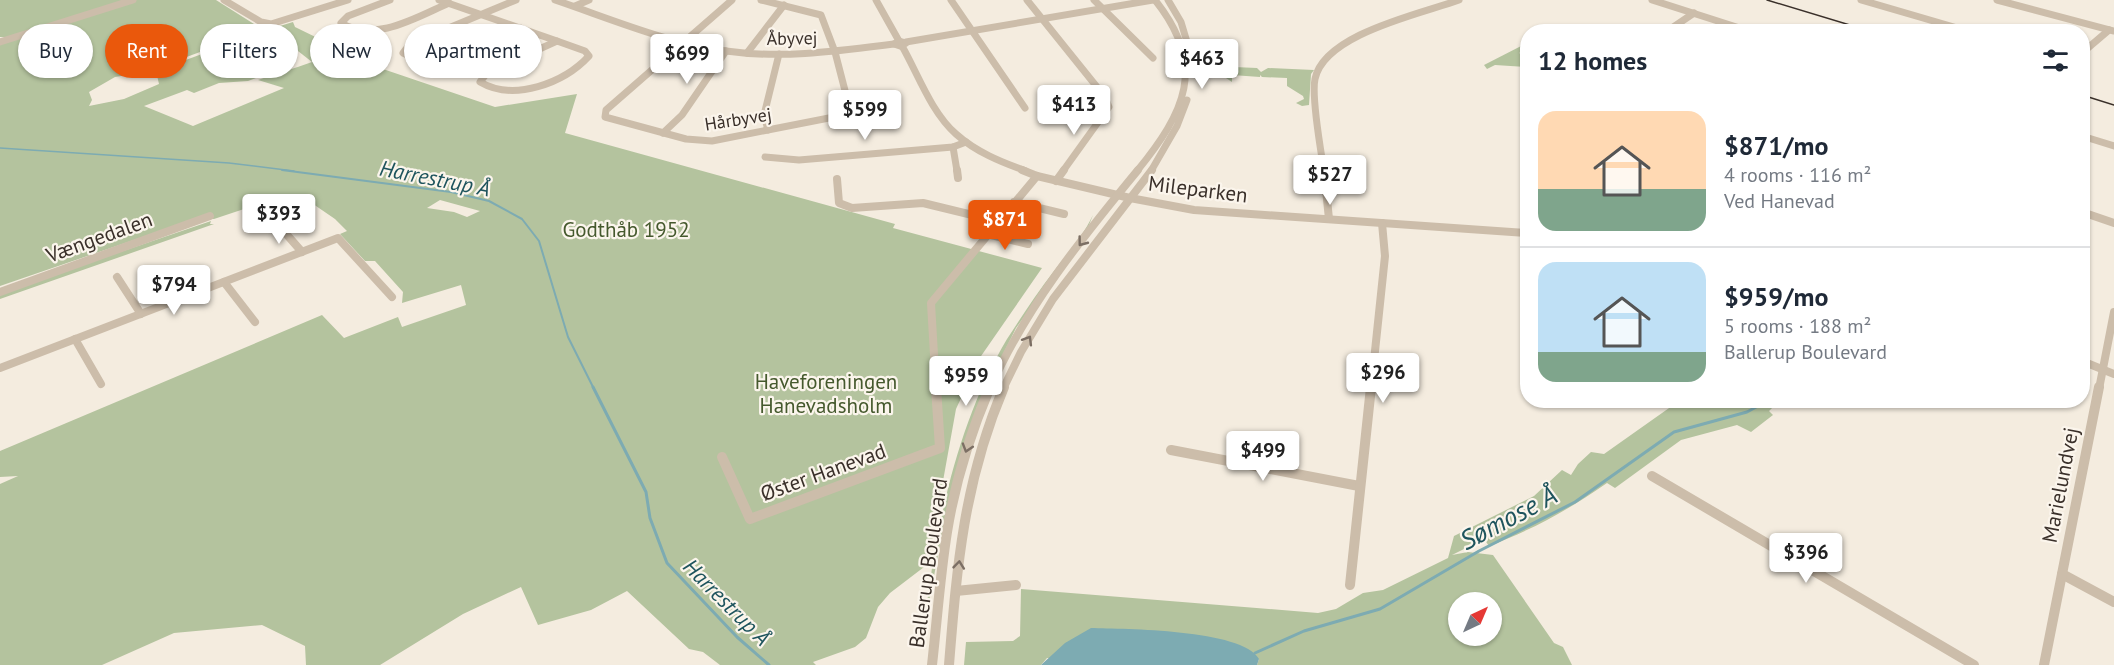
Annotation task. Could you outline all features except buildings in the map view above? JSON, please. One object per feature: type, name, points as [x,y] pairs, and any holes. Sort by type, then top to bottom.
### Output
[{"type":"street","points":[[0,42],[133,0]]},
{"type":"street","points":[[224,0],[261,22],[271,24],[348,0]]},
{"type":"street","points":[[390,0],[348,16],[341,23],[357,31],[375,31],[449,3]]},
{"type":"street","points":[[439,0],[508,24]]},
{"type":"street","points":[[459,24],[516,0]]},
{"type":"street","name":"Åbyvej","points":[[555,0],[682,42],[726,51],[779,54],[835,52],[1155,1],[1178,0]]},
{"type":"street","points":[[575,6],[589,0]]},
{"type":"street","points":[[682,42],[732,0]]},
{"type":"street","points":[[761,0],[821,15],[835,52],[849,106],[844,113],[852,116],[857,123]]},
{"type":"street","name":"Mileparken","points":[[876,0],[941,117],[966,142],[998,161],[1037,176],[1130,198],[1194,210],[1520,233]]},
{"type":"street","points":[[951,0],[1024,108]]},
{"type":"street","points":[[1027,0],[1108,103],[1108,112],[1056,181]]},
{"type":"street","points":[[1094,0],[1153,58]]},
{"type":"street","points":[[1329,219],[1314,83],[1321,63],[1328,54],[1350,40],[1459,0]]},
{"type":"street","points":[[1652,0],[1726,24]]},
{"type":"street","points":[[1861,0],[1944,24]]},
{"type":"street","points":[[1997,0],[2086,24]]},
{"type":"street","name":"Ballerup Boulevard","points":[[932,665],[947,530],[959,474],[983,402],[1016,337],[1042,297],[1117,195],[1158,144],[1183,94],[1186,64],[1183,47],[1179,34],[1155,1]]},
{"type":"street","name":"Ballerup Boulevard","points":[[949,665],[962,530],[973,474],[1006,381],[1052,300],[1167,146],[1188,94],[1191,80],[1189,48],[1181,22],[1168,1]]},
{"type":"street","points":[[747,53],[784,5]]},
{"type":"street","points":[[1678,24],[1694,14]]},
{"type":"street","points":[[2090,25],[2112,31]]},
{"type":"street","points":[[2090,47],[2112,31]]},
{"type":"street","points":[[542,36],[557,41],[585,51],[589,56],[564,78],[550,83],[503,89],[483,85],[480,82],[487,73],[557,41]]},
{"type":"street","name":"Hårbyvej","points":[[682,42],[604,114],[609,119],[686,139],[712,141],[834,117],[844,113]]},
{"type":"street","points":[[663,133],[682,115],[726,51]]},
{"type":"street","points":[[768,130],[764,115],[779,54]]},
{"type":"street","points":[[2090,138],[2114,146]]},
{"type":"street","points":[[765,157],[800,160],[953,147],[966,142]]},
{"type":"street","points":[[953,147],[958,178]]},
{"type":"street","points":[[1028,244],[987,234],[1037,176]]},
{"type":"street","points":[[837,179],[839,203],[844,206],[852,208],[923,203],[997,221]]},
{"type":"street","points":[[1014,202],[1064,214]]},
{"type":"street","points":[[2090,215],[2114,223]]},
{"type":"street","name":"Vængedalen","points":[[0,292],[78,264],[88,258],[210,216]]},
{"type":"street","points":[[274,220],[302,252]]},
{"type":"street","points":[[1350,585],[1385,256],[1382,223]]},
{"type":"street","name":"Øster Hanevad","points":[[722,457],[750,519],[940,448],[931,303],[987,234]]},
{"type":"street","points":[[0,368],[338,238],[392,297]]},
{"type":"street","points":[[117,277],[141,314]]},
{"type":"street","points":[[224,282],[255,322]]},
{"type":"street","name":"Marielundvej","points":[[2044,665],[2062,574],[2109,372],[2114,312]]},
{"type":"street","points":[[75,339],[101,384]]},
{"type":"street","points":[[2090,364],[2109,372]]},
{"type":"street","points":[[1171,450],[1359,486]]},
{"type":"street","points":[[1652,476],[1974,665]]},
{"type":"street","points":[[2062,574],[2114,602]]},
{"type":"street","points":[[956,591],[1016,585]]},
{"type":"green space","points":[[0,0],[216,0],[254,24],[200,24],[200,52],[188,56],[188,24],[105,24],[105,78],[113,78],[89,92],[92,100],[89,106],[124,99],[159,84],[158,78],[188,78],[188,59],[200,55],[200,78],[256,78],[248,81],[219,83],[194,93],[187,90],[144,106],[193,126],[284,88],[258,80],[298,78],[298,67],[310,63],[310,78],[392,78],[392,72],[495,107],[577,94],[565,133],[895,224],[893,228],[1042,268],[979,359],[956,409],[928,564],[890,593],[878,607],[866,638],[855,647],[813,662],[816,665],[720,665],[703,652],[689,649],[627,591],[591,610],[538,625],[521,587],[463,614],[380,665],[306,665],[305,646],[262,625],[174,633],[102,665],[0,665],[0,484],[18,476],[0,477],[0,451],[322,315],[344,338],[398,317],[402,327],[466,305],[461,285],[402,303],[403,292],[375,261],[365,261],[340,234],[347,231],[335,219],[300,195],[264,207],[262,203],[214,219],[198,218],[0,286],[0,43],[10,37],[0,37]],"holes":[[[440,200],[480,211],[467,217],[454,212],[427,208]]]},
{"type":"green space","points":[[298,28],[310,34],[310,60],[298,51]]},
{"type":"green space","points":[[1520,47],[1520,67],[1495,65],[1487,69],[1484,65]]},
{"type":"green space","points":[[1234,67],[1257,68],[1261,72],[1268,68],[1314,70],[1311,74],[1309,105],[1302,106],[1296,103],[1304,99],[1303,96],[1287,86],[1287,78],[1232,75],[1232,82],[1226,78],[1226,71]]},
{"type":"green space","points":[[1093,215],[1087,230],[1016,328],[977,407],[944,524],[924,628],[934,554],[950,479],[974,407],[1007,339],[1080,237]]},
{"type":"green space","points":[[211,221],[210,224],[214,224],[0,299],[0,293]]},
{"type":"green space","points":[[1669,408],[1772,408],[1769,411],[1773,415],[1751,432],[1737,425],[1681,440],[1615,488],[1607,483],[1536,526],[1489,546],[1484,539],[1452,555],[1468,552],[1493,555],[1554,643],[1563,647],[1572,665],[1257,665],[1259,659],[1047,658],[1041,665],[964,665],[966,642],[1013,641],[1020,636],[1021,589],[1318,613],[1336,609],[1363,593],[1383,590],[1448,558],[1454,536],[1534,496],[1562,470],[1571,475],[1578,464],[1591,452],[1604,454]]},
{"type":"water","points":[[1091,628],[1154,630],[1207,636],[1248,649],[1259,659],[1257,665],[1041,665],[1065,643]]},
{"type":"waterway","name":"Harrestrup Å","points":[[0,148],[229,163],[294,171]]},
{"type":"waterway","name":"Harrestrup Å","points":[[282,170],[451,192],[489,201],[522,219],[539,241],[568,337],[593,387]]},
{"type":"waterway","name":"Harrestrup Å","points":[[593,387],[646,492],[650,518],[667,563],[737,637],[769,665]]},
{"type":"waterway","name":"Sømose Å","points":[[1255,653],[1304,631],[1380,609],[1479,551],[1575,502],[1674,432],[1754,408]]},
{"type":"tram line","points":[[1767,0],[1846,24]]},
{"type":"tram line","points":[[2090,98],[2114,105]]},
{"type":"park label","name":"Godthåb 1952","points":[[626,229]]},
{"type":"park label","name":"Haveforeningen Hanevadsholm","points":[[826,393]]}]
